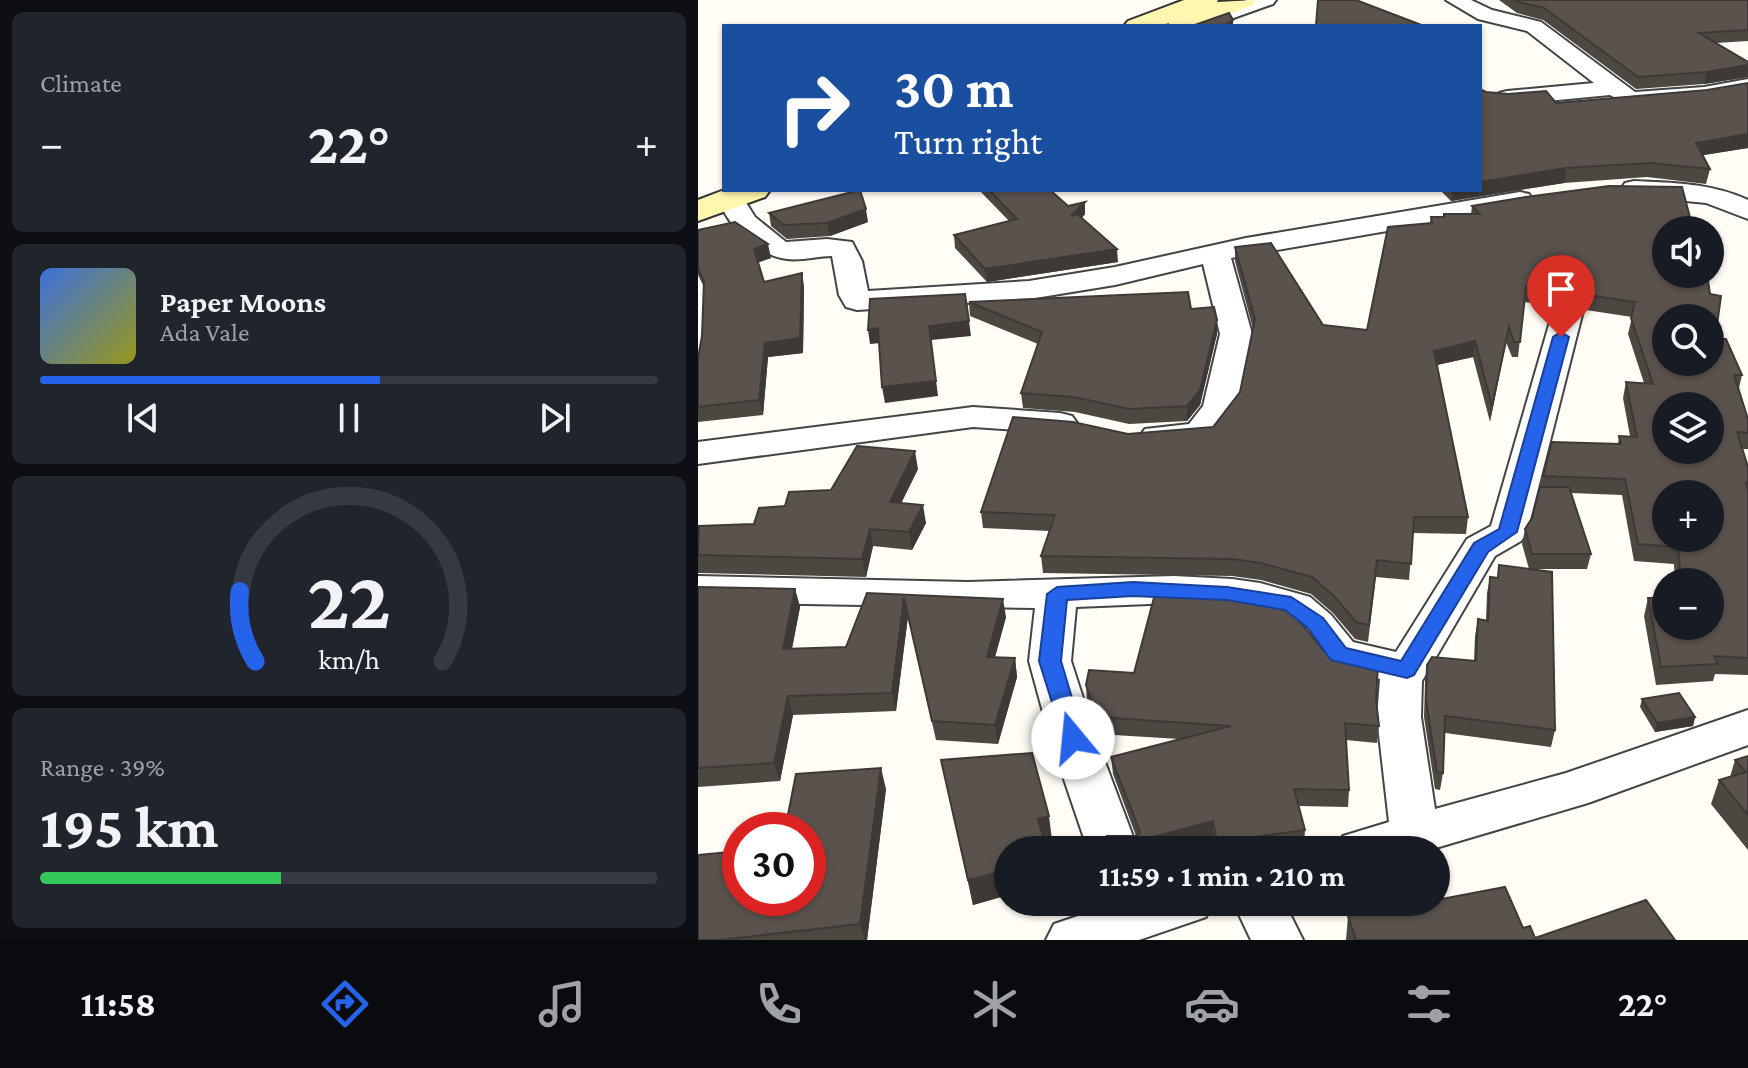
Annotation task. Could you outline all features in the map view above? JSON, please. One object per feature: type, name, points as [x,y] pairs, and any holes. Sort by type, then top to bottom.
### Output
[{"type":"main road","points":[[1148,24],[1192,16],[1244,0]]},
{"type":"main road","points":[[698,189],[722,189]]},
{"type":"main road","points":[[698,211],[731,192]]},
{"type":"street","points":[[1192,16],[1266,0]]},
{"type":"street","points":[[1456,0],[1485,15],[1534,26],[1611,88],[1630,99],[1748,86]]},
{"type":"street","points":[[1507,98],[1611,88]]},
{"type":"street","points":[[1611,190],[1687,192],[1727,199],[1748,211]]},
{"type":"street","points":[[736,192],[737,215],[768,245],[779,251],[800,252],[822,246],[842,248],[849,259],[851,290],[857,301],[1029,290],[1115,276],[1215,253],[1544,195]]},
{"type":"street","points":[[1129,437],[1199,434],[1220,407],[1236,334],[1215,253]]},
{"type":"street","points":[[1415,834],[1399,717],[1400,681],[1481,548],[1508,532],[1568,311]]},
{"type":"street","points":[[698,453],[973,417],[1089,428]]},
{"type":"street","points":[[698,589],[1057,594],[1149,590],[1227,594],[1291,604],[1316,623],[1339,654],[1407,670]]},
{"type":"street","points":[[1057,594],[1050,661],[1108,836]]},
{"type":"street","points":[[1408,836],[1571,790],[1748,727]]},
{"type":"street","points":[[1072,940],[1122,916]]},
{"type":"street","points":[[1265,916],[1277,940]]},
{"type":"building","points":[[1318,0],[1356,0],[1419,24],[1316,24]]},
{"type":"building","points":[[1516,0],[1748,0],[1748,30],[1699,33],[1748,62],[1748,65],[1706,72],[1638,77],[1544,8]]},
{"type":"building","points":[[1229,13],[1233,20],[1227,24],[1198,24]]},
{"type":"building","points":[[1748,83],[1748,134],[1696,143],[1710,169],[1650,163],[1566,168],[1482,182],[1482,90],[1509,94],[1546,91],[1556,103],[1707,90]]},
{"type":"building","points":[[1609,186],[1682,187],[1690,216],[1652,216],[1652,288],[1709,288],[1710,294],[1721,296],[1720,304],[1652,304],[1652,376],[1724,376],[1724,339],[1742,375],[1734,375],[1748,419],[1748,433],[1737,432],[1748,467],[1748,658],[1714,656],[1718,664],[1661,667],[1656,640],[1724,640],[1724,568],[1680,568],[1678,552],[1724,552],[1724,480],[1652,480],[1652,545],[1638,544],[1625,479],[1543,476],[1552,442],[1621,444],[1619,436],[1637,437],[1626,382],[1653,384],[1631,318],[1635,302],[1588,295],[1582,287],[1571,284],[1555,291],[1526,287],[1520,342],[1514,342],[1509,327],[1492,406],[1475,341],[1434,351],[1468,517],[1414,517],[1411,564],[1377,560],[1369,625],[1356,622],[1334,596],[1312,577],[1261,563],[1232,559],[1041,556],[1055,515],[981,512],[1013,417],[1073,422],[1128,434],[1213,427],[1240,392],[1255,319],[1235,247],[1271,243],[1323,325],[1367,330],[1388,227],[1432,223],[1431,217],[1444,217],[1444,214],[1480,214],[1472,206]]},
{"type":"building","points":[[852,192],[861,192],[866,209],[827,223],[784,225],[769,213]]},
{"type":"building","points":[[991,192],[1052,192],[1068,206],[1085,202],[1071,216],[1077,214],[1117,249],[985,269],[954,235],[1017,219]]},
{"type":"building","points":[[735,222],[768,244],[754,249],[764,282],[802,273],[800,338],[765,343],[759,400],[698,407],[704,281],[698,269],[698,230]]},
{"type":"building","points":[[1188,292],[1191,309],[1214,307],[1217,320],[1200,390],[1187,406],[1129,409],[1074,397],[1021,393],[1042,332],[969,302]]},
{"type":"building","points":[[965,294],[969,321],[929,326],[936,381],[882,387],[878,328],[868,330],[870,299]]},
{"type":"building","points":[[857,446],[915,451],[890,502],[923,505],[909,532],[870,529],[862,559],[698,555],[699,526],[754,524],[759,508],[785,506],[789,492],[831,490]]},
{"type":"building","points":[[1540,487],[1569,487],[1591,554],[1532,554],[1525,529],[1532,518]]},
{"type":"building","points":[[1499,565],[1552,572],[1555,730],[1445,716],[1443,773],[1437,772],[1426,700],[1427,665],[1432,657],[1476,661],[1478,619],[1488,621],[1490,577],[1498,578]]},
{"type":"building","points":[[698,587],[795,589],[783,649],[846,647],[867,593],[1003,599],[987,657],[1015,658],[995,725],[932,721],[904,598],[892,693],[788,696],[774,763],[698,768]]},
{"type":"building","points":[[1156,590],[1260,597],[1288,607],[1324,651],[1378,665],[1376,700],[1379,726],[1345,723],[1349,790],[1294,789],[1305,830],[1261,836],[1216,836],[1213,821],[1156,836],[1137,836],[1140,832],[1111,757],[1231,726],[1097,717],[1086,685],[1089,670],[1134,673]]},
{"type":"building","points":[[1648,598],[1652,598],[1652,619]]},
{"type":"building","points":[[1679,693],[1695,717],[1657,723],[1642,699]]},
{"type":"building","points":[[1032,753],[1049,816],[1038,819],[1043,836],[994,836],[994,874],[968,880],[941,760]]},
{"type":"building","points":[[1748,756],[1748,815],[1719,780],[1746,772],[1735,760]]},
{"type":"building","points":[[881,768],[860,924],[698,940],[698,855],[722,853],[722,916],[826,916],[826,812],[789,812],[796,774]]},
{"type":"building","points":[[1505,887],[1523,928],[1530,926],[1535,938],[1646,900],[1675,940],[1356,940],[1348,916],[1450,916],[1450,897]]},
{"type":"route","points":[[1073,738],[1050,661],[1057,594],[1133,589],[1227,594],[1291,604],[1316,623],[1339,654],[1407,670],[1481,548],[1508,532],[1561,337]]}]
